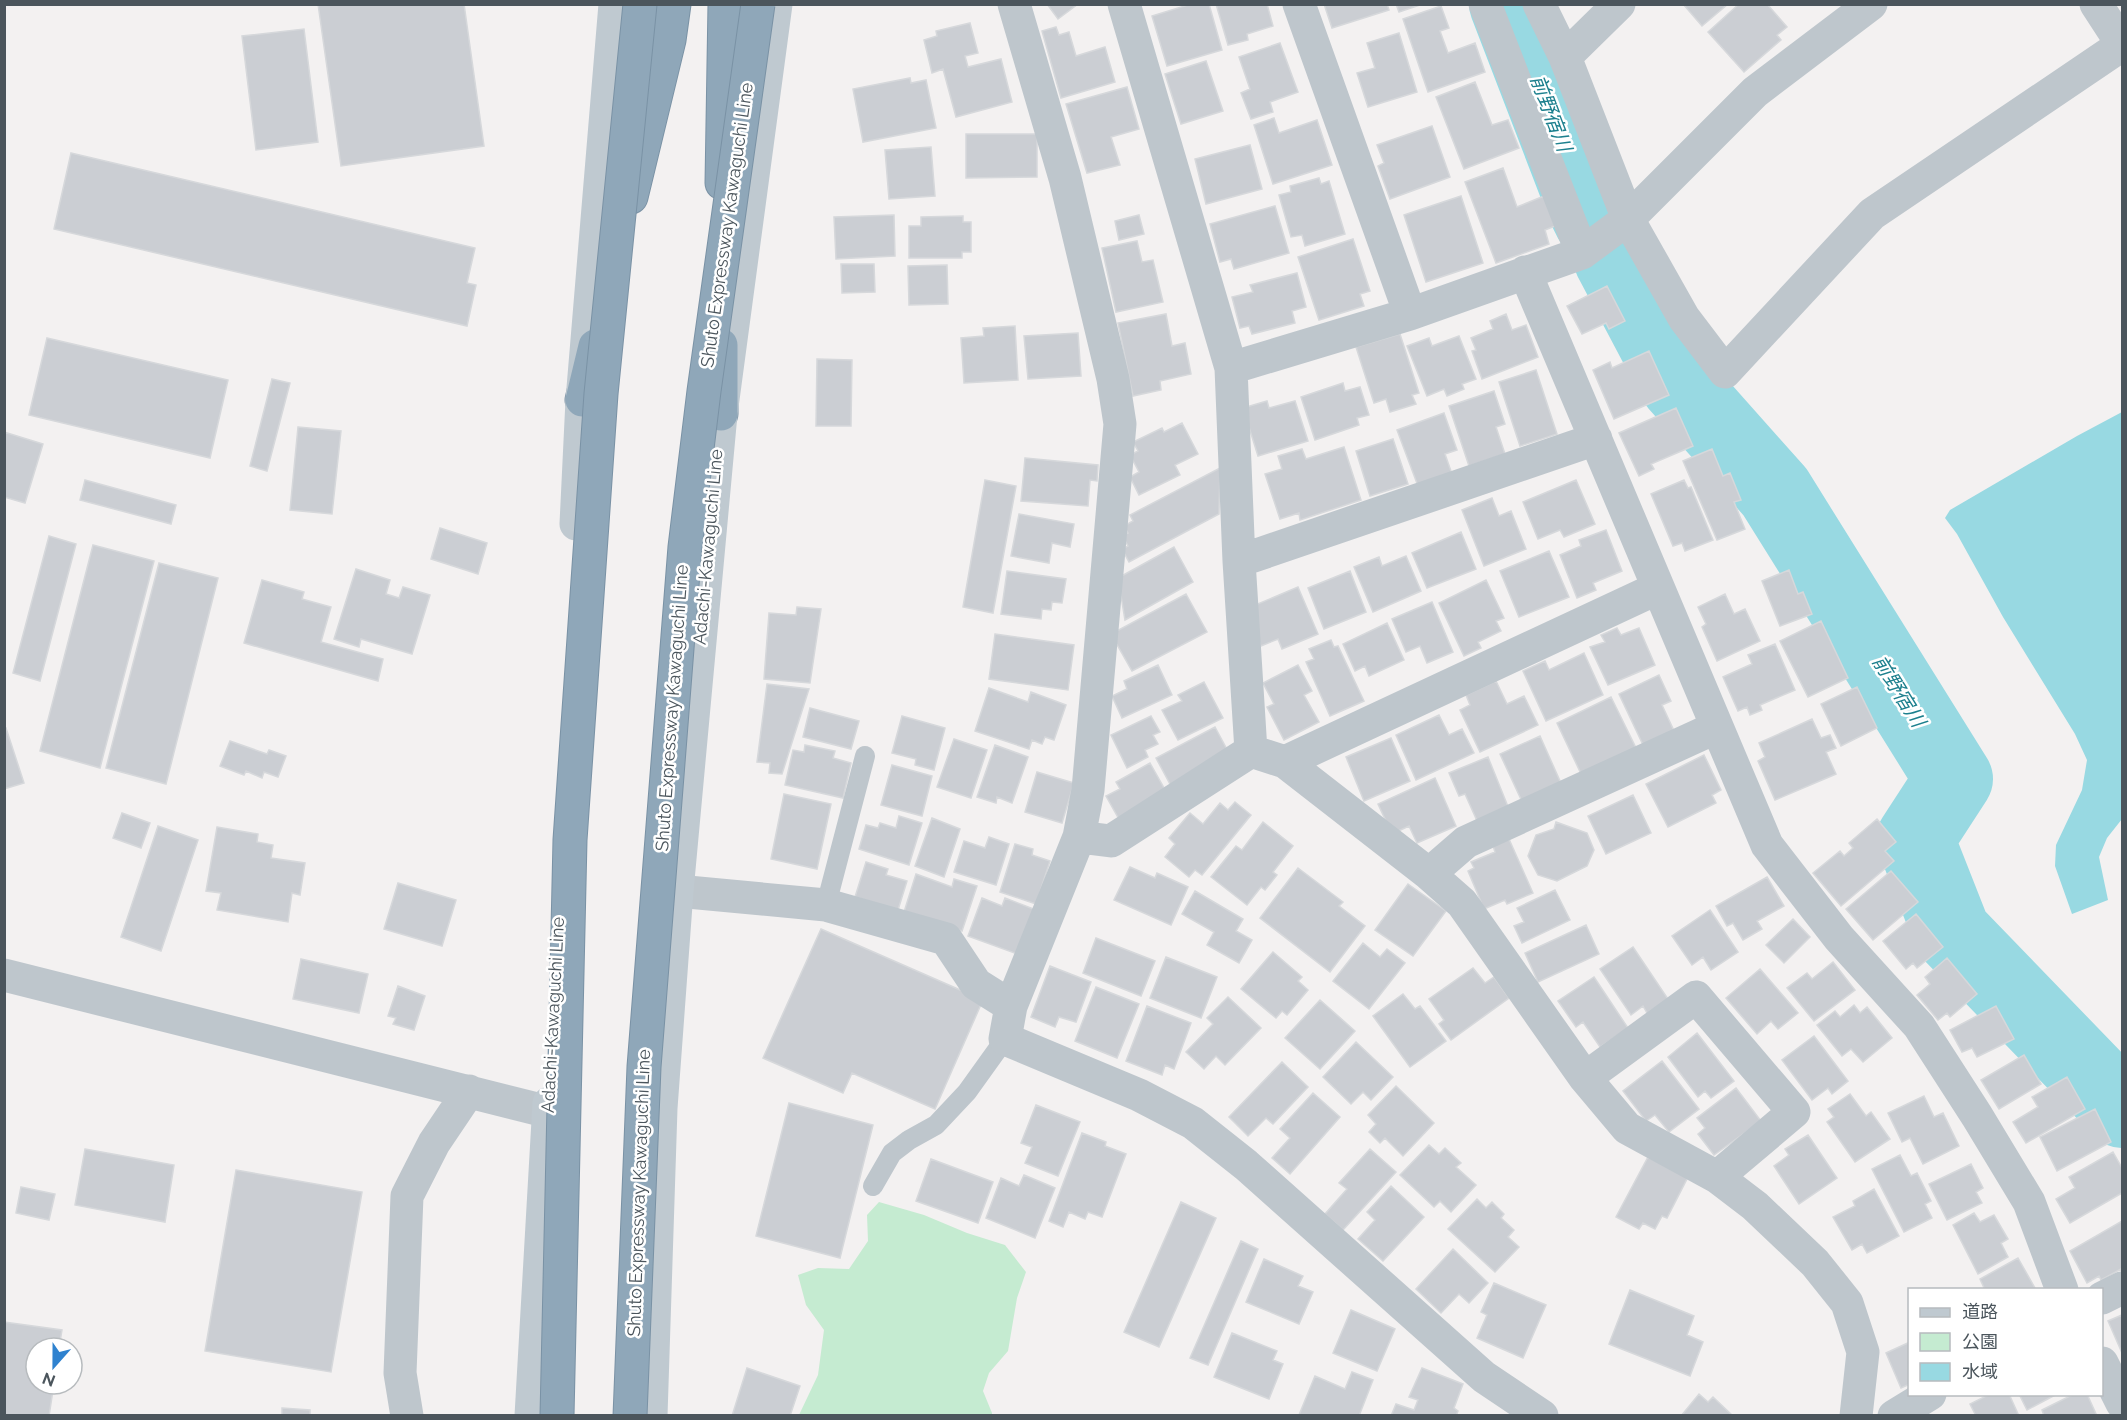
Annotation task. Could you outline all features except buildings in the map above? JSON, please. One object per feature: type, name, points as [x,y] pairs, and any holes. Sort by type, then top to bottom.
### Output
[{"type":"highway","points":[[557,1416],[570,840],[601,394],[640,4]]},
{"type":"highway","points":[[582,400],[669,40],[674,4]]},
{"type":"highway","points":[[720,414],[725,4]]},
{"type":"highway","name":"Shuto Expressway Kawaguchi Line","points":[[630,1416],[644,1067],[685,546],[704,391],[758,4]]},
{"type":"main road","name":"Adachi-Kawaguchi Line","points":[[531,1416],[549,1112],[582,400],[615,4]]},
{"type":"main road","name":"Adachi-Kawaguchi Line","points":[[651,1416],[661,1108],[677,891],[720,414],[776,4]]},
{"type":"street","points":[[1014,4],[1065,178],[1113,379],[1120,424],[1088,790],[1079,837],[1011,1006],[1005,1039],[1139,1095],[1193,1123],[1246,1165],[1484,1377],[1542,1416]]},
{"type":"street","points":[[1124,4],[1231,368],[1239,561],[1251,751]]},
{"type":"street","points":[[1299,4],[1410,314]]},
{"type":"street","points":[[1485,4],[1582,253]]},
{"type":"street","points":[[1539,4],[1565,57],[1628,219],[1684,318],[1725,372],[1872,214],[2122,44],[2096,4]]},
{"type":"street","points":[[1565,57],[1618,4]]},
{"type":"street","points":[[1231,368],[1410,314],[1582,253],[1628,219],[1755,92],[1871,4]]},
{"type":"street","points":[[1525,272],[1767,845],[1839,938],[1919,1026],[1977,1116],[2028,1202],[2061,1288]]},
{"type":"street","points":[[1239,561],[1596,440]]},
{"type":"street","points":[[1286,762],[1658,588]]},
{"type":"street","points":[[1429,873],[1466,842],[1717,727]]},
{"type":"street","points":[[1079,837],[1111,841],[1251,751]]},
{"type":"street","points":[[1251,751],[1286,762],[1429,873],[1462,903],[1585,1078],[1627,1128],[1717,1177],[1755,1206],[1815,1263],[1847,1303],[1863,1352],[1856,1416]]},
{"type":"street","points":[[677,891],[826,905],[946,939],[976,984],[1011,1006]]},
{"type":"street","points":[[4,975],[549,1112]]},
{"type":"street","points":[[1585,1078],[1696,998],[1794,1112],[1717,1177]]},
{"type":"street","points":[[407,1416],[400,1373],[407,1196],[434,1143],[469,1091]]},
{"type":"street","points":[[2103,1298],[2122,1288]]},
{"type":"street","points":[[2103,1365],[2122,1403]]},
{"type":"street","points":[[1894,1416],[1928,1396]]},
{"type":"lane","points":[[826,905],[864,756]]},
{"type":"lane","points":[[873,1186],[892,1153],[909,1140],[936,1125],[967,1092],[1005,1039]]},
{"type":"green space","points":[[879,1202],[924,1215],[967,1233],[1005,1245],[1026,1272],[1017,1298],[1008,1351],[989,1373],[983,1391],[992,1415],[799,1415],[818,1375],[824,1330],[806,1305],[798,1275],[818,1268],[849,1269],[868,1241],[867,1215]]},
{"type":"water","points":[[2122,412],[2122,819],[2107,838],[2099,857],[2108,900],[2072,914],[2055,866],[2056,845],[2082,790],[2087,760],[2075,734],[2003,617],[1957,534],[1945,518],[1950,510]]},
{"type":"waterway","name":"前野宿川","points":[[1508,4],[1593,221]]},
{"type":"waterway","name":"前野宿川","points":[[1612,258],[1678,383],[1775,492],[1954,779],[1915,839],[1952,933],[2122,1109]]}]
